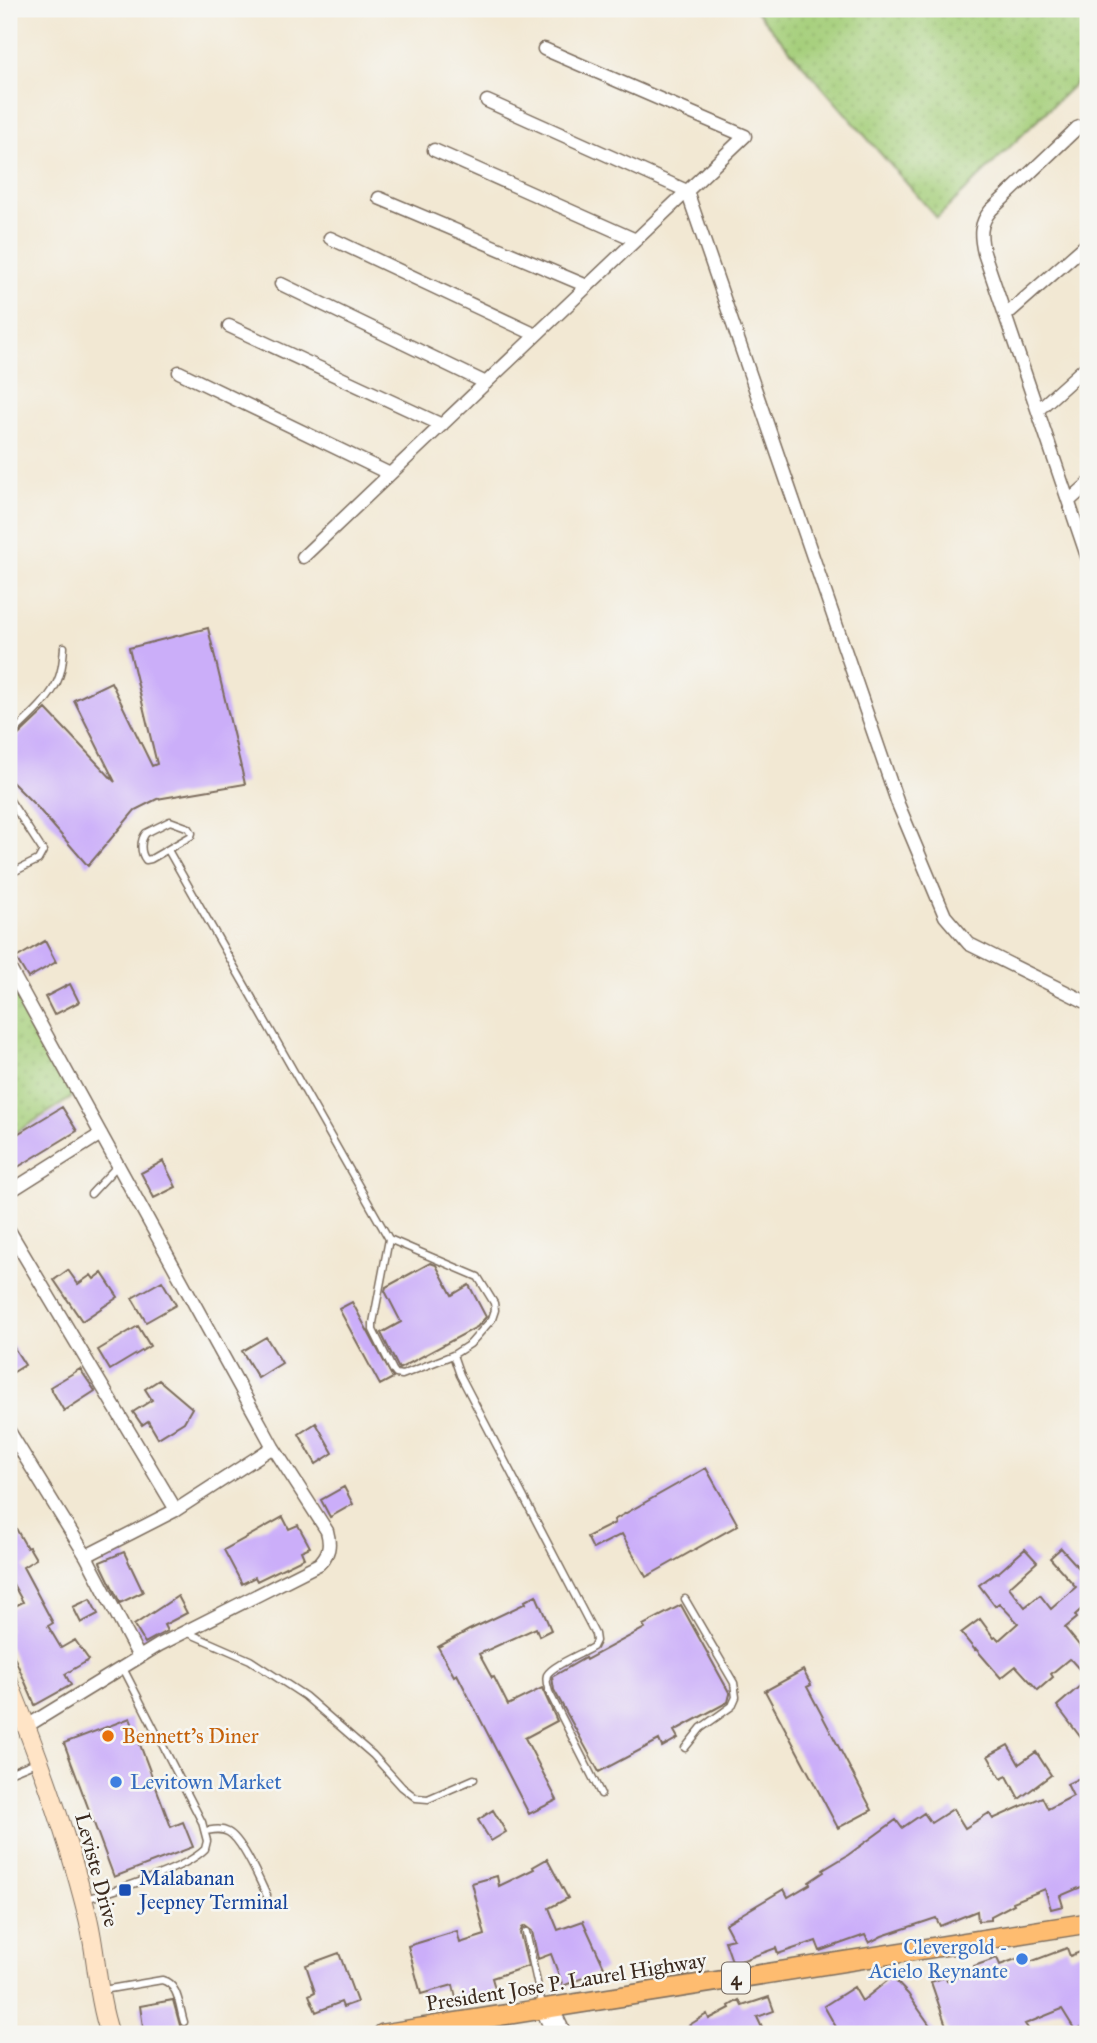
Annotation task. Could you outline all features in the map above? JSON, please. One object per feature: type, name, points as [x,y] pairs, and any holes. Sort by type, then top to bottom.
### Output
[{"type":"main road","name":"Leviste Drive","points":[[9,1683],[58,1814],[83,1900],[110,2034]]},
{"type":"main road","name":"Leviste Drive","points":[[9,1709],[54,1830],[78,1912],[98,2034]]},
{"type":"main road","name":"President Jose P. Laurel Highway","points":[[383,2034],[480,2026],[547,2008],[1088,1923]]},
{"type":"street","points":[[303,556],[745,136],[544,49]]},
{"type":"street","points":[[487,101],[687,191],[898,804],[945,916],[969,944],[1088,1003]]},
{"type":"street","points":[[1088,124],[1077,128],[985,217],[981,228],[982,243],[1088,559]]},
{"type":"street","points":[[434,150],[636,240]]},
{"type":"street","points":[[379,198],[587,286]]},
{"type":"street","points":[[330,238],[536,335]]},
{"type":"street","points":[[1006,315],[1088,243]]},
{"type":"street","points":[[281,284],[486,383]]},
{"type":"street","points":[[229,326],[442,425]]},
{"type":"street","points":[[1038,410],[1088,365]]},
{"type":"street","points":[[179,372],[390,474]]},
{"type":"street","points":[[1069,501],[1088,484]]},
{"type":"street","points":[[9,967],[273,1447],[327,1531],[330,1543],[328,1555],[319,1564],[184,1631],[27,1726]]},
{"type":"street","points":[[9,1192],[101,1134]]},
{"type":"street","points":[[9,1230],[176,1510]]},
{"type":"street","points":[[9,1431],[86,1556],[139,1657]]},
{"type":"street","points":[[86,1556],[176,1510],[273,1447]]},
{"type":"street","points":[[547,2008],[553,2034]]},
{"type":"street","points":[[547,2008],[565,2034]]},
{"type":"lane","points":[[9,737],[55,686],[62,668],[64,647]]},
{"type":"lane","points":[[9,799],[43,851],[38,860],[9,874]]},
{"type":"lane","points":[[170,821],[189,828],[191,836],[167,850],[146,860],[141,851],[143,836],[170,821]]},
{"type":"lane","points":[[167,850],[389,1239],[478,1278],[494,1303],[492,1320],[470,1344],[453,1355],[402,1375],[393,1370],[373,1330],[389,1239]]},
{"type":"lane","points":[[91,1194],[118,1165]]},
{"type":"lane","points":[[453,1355],[460,1375],[595,1634],[593,1647],[553,1669],[547,1674],[546,1683],[601,1794]]},
{"type":"lane","points":[[685,1599],[734,1684],[736,1697],[732,1706],[701,1728],[685,1748]]},
{"type":"lane","points":[[184,1631],[250,1660],[305,1696],[373,1755],[402,1787],[416,1798],[428,1799],[474,1779]]},
{"type":"lane","points":[[83,1900],[190,1860],[205,1849],[207,1841],[202,1822],[123,1668]]},
{"type":"lane","points":[[9,1773],[31,1764]]},
{"type":"lane","points":[[205,1832],[216,1829],[233,1835],[267,1896]]},
{"type":"lane","points":[[526,1932],[547,2008]]},
{"type":"lane","points":[[101,1991],[162,1980],[168,1982],[174,1986],[184,2022]]},
{"type":"green space","points":[[754,9],[1082,9],[1088,15],[1088,71],[937,218]]},
{"type":"green space","points":[[9,980],[72,1094],[71,1098],[9,1137]]},
{"type":"building","points":[[208,628],[245,784],[157,799],[135,810],[88,866],[9,779],[9,744],[46,709],[115,782],[74,700],[111,682],[152,766],[157,764],[129,648]]},
{"type":"building","points":[[45,941],[56,962],[28,978],[16,958]]},
{"type":"building","points":[[70,984],[79,1002],[54,1015],[45,997]]},
{"type":"building","points":[[62,1107],[77,1131],[18,1167],[11,1156],[14,1155],[9,1147],[9,1139]]},
{"type":"building","points":[[163,1161],[176,1187],[154,1198],[141,1173]]},
{"type":"building","points":[[430,1263],[436,1265],[452,1295],[469,1285],[486,1317],[477,1327],[399,1369],[381,1333],[401,1322],[385,1291],[386,1287]]},
{"type":"building","points":[[68,1270],[78,1284],[91,1275],[94,1279],[102,1273],[118,1297],[82,1321],[54,1280]]},
{"type":"building","points":[[162,1281],[176,1305],[146,1322],[132,1298]]},
{"type":"building","points":[[352,1302],[393,1378],[380,1385],[339,1309]]},
{"type":"building","points":[[138,1326],[150,1346],[110,1370],[98,1350]]},
{"type":"building","points":[[266,1337],[282,1363],[258,1378],[242,1351]]},
{"type":"building","points":[[9,1340],[25,1365],[9,1375]]},
{"type":"building","points":[[80,1369],[95,1391],[64,1411],[50,1387]]},
{"type":"building","points":[[159,1380],[192,1408],[184,1422],[158,1438],[148,1421],[142,1425],[133,1412],[152,1400],[145,1389]]},
{"type":"building","points":[[316,1423],[333,1453],[316,1464],[299,1434]]},
{"type":"building","points":[[706,1468],[738,1525],[646,1577],[622,1534],[593,1549],[587,1537]]},
{"type":"building","points":[[344,1487],[353,1504],[330,1517],[321,1500]]},
{"type":"building","points":[[9,1516],[36,1559],[23,1567],[53,1623],[48,1626],[61,1648],[75,1640],[89,1660],[65,1674],[71,1685],[35,1705],[9,1645],[9,1609],[23,1602],[9,1577]]},
{"type":"building","points":[[283,1517],[289,1529],[298,1525],[310,1547],[301,1551],[304,1558],[257,1581],[255,1577],[242,1584],[224,1550]]},
{"type":"building","points":[[1061,1548],[1088,1576],[1088,1603],[1065,1628],[1088,1656],[1088,1679],[1069,1659],[1051,1674],[1053,1677],[1038,1690],[1016,1666],[1001,1678],[961,1633],[980,1619],[994,1638],[999,1640],[1018,1623],[999,1603],[995,1606],[979,1585],[998,1573],[1025,1549],[1037,1562],[1009,1587],[1025,1607],[1040,1595],[1051,1609],[1076,1587],[1050,1558]]},
{"type":"building","points":[[124,1552],[143,1592],[120,1603],[100,1562]]},
{"type":"building","points":[[536,1595],[551,1630],[539,1636],[536,1628],[479,1654],[508,1705],[542,1688],[557,1721],[525,1738],[557,1800],[529,1814],[457,1674],[454,1676],[438,1647],[526,1603],[525,1601]]},
{"type":"building","points":[[178,1596],[187,1613],[164,1625],[167,1631],[145,1643],[134,1625]]},
{"type":"building","points":[[90,1599],[98,1614],[81,1623],[73,1607]]},
{"type":"building","points":[[681,1605],[730,1694],[728,1702],[674,1731],[678,1738],[662,1747],[659,1740],[599,1772],[554,1690],[552,1677],[645,1628],[643,1625]]},
{"type":"building","points":[[803,1670],[811,1685],[807,1687],[872,1810],[838,1828],[765,1691]]},
{"type":"building","points":[[1088,1679],[1088,1747],[1057,1706]]},
{"type":"building","name":"Levitown Market","points":[[130,1718],[171,1827],[183,1822],[193,1847],[114,1877],[64,1743]]},
{"type":"building","points":[[1008,1745],[1019,1764],[1036,1752],[1051,1775],[1019,1799],[1007,1776],[1001,1779],[988,1756]]},
{"type":"building","points":[[1088,1774],[1088,1884],[1060,1896],[1063,1906],[1051,1909],[1045,1889],[1013,1902],[1014,1904],[991,1916],[991,1920],[978,1921],[977,1911],[940,1926],[936,1918],[869,1943],[865,1935],[820,1951],[816,1941],[778,1954],[776,1948],[733,1964],[725,1941],[733,1939],[725,1924],[784,1889],[788,1897],[810,1884],[823,1870],[896,1820],[902,1828],[924,1813],[931,1823],[953,1809],[965,1828],[989,1813],[993,1819],[1042,1797],[1048,1809],[1073,1796],[1067,1784]]},
{"type":"building","points":[[493,1810],[506,1832],[491,1841],[478,1820]]},
{"type":"building","points":[[547,1859],[568,1898],[549,1908],[558,1930],[583,1921],[605,1969],[563,1986],[551,1954],[538,1959],[532,1931],[525,1926],[520,1933],[528,1966],[492,1978],[496,1992],[457,2002],[453,1985],[421,1994],[408,1946],[457,1931],[460,1943],[485,1935],[472,1883],[497,1876],[499,1886],[534,1869],[533,1867]]},
{"type":"building","points":[[1067,1948],[1070,1956],[1088,1949],[1088,2034],[1084,2034],[1080,2027],[1075,2030],[1062,2009],[1025,2024],[1032,2034],[949,2034],[931,1982],[945,1977],[947,1981],[974,1970],[974,1966],[997,1958],[1000,1965],[1027,1955],[1030,1962]]},
{"type":"building","points":[[339,1953],[357,2002],[343,2007],[341,2002],[316,2012],[309,1995],[315,1992],[306,1965]]},
{"type":"building","points":[[892,1977],[908,1994],[936,2034],[840,2034],[824,2006],[854,1987],[862,2001]]},
{"type":"building","points":[[769,1997],[774,2011],[757,2017],[765,2034],[693,2034],[688,2026],[707,2014],[709,2019],[739,2000],[742,2006]]},
{"type":"building","points":[[173,2000],[181,2029],[144,2034],[140,2006]]},
{"type":"place","name":"Bennett's Diner","points":[[108,1736]]},
{"type":"place","name":"Levitown Market","points":[[116,1782]]},
{"type":"place","name":"Malabanan Jeepney Terminal","points":[[125,1890]]},
{"type":"place","name":"Clevergold - Acielo Reynante","points":[[1022,1959]]}]
